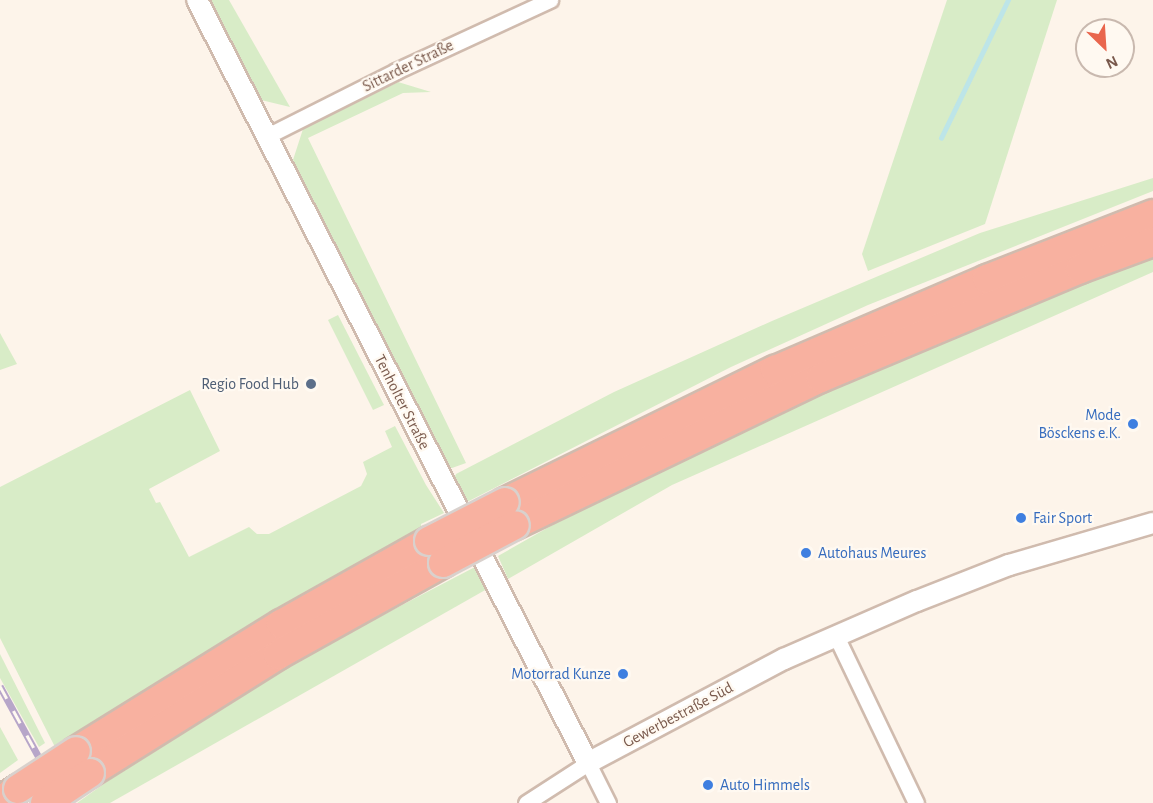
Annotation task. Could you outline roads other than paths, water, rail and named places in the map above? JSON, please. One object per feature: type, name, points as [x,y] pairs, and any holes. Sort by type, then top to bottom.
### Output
[{"type":"highway","points":[[9,795],[83,762],[279,655],[436,552],[510,513],[647,430],[786,366],[987,279],[1153,214]]},
{"type":"highway","points":[[510,513],[820,378],[1037,287],[1153,242]]},
{"type":"highway","points":[[45,803],[83,762]]},
{"type":"street","name":"Tenholter Straße","points":[[197,0],[608,803]]},
{"type":"street","name":"Sittarder Straße","points":[[267,136],[396,71],[550,0]]},
{"type":"street","name":"Gewerbestraße Süd","points":[[525,803],[588,763],[784,659],[1009,565],[1153,523]]},
{"type":"street","points":[[836,636],[916,803]]},
{"type":"waterway","points":[[941,138],[1008,0]]},
{"type":"railway","points":[[0,686],[64,803]]},
{"type":"place","name":"Regio Food Hub","points":[[311,384]]},
{"type":"place","name":"Mode Bösckens e.K.","points":[[1133,424]]},
{"type":"place","name":"Fair Sport","points":[[1021,518]]},
{"type":"place","name":"Autohaus Meures","points":[[806,553]]},
{"type":"place","name":"Motorrad Kunze","points":[[623,674]]},
{"type":"place","name":"Auto Himmels","points":[[708,785]]}]
